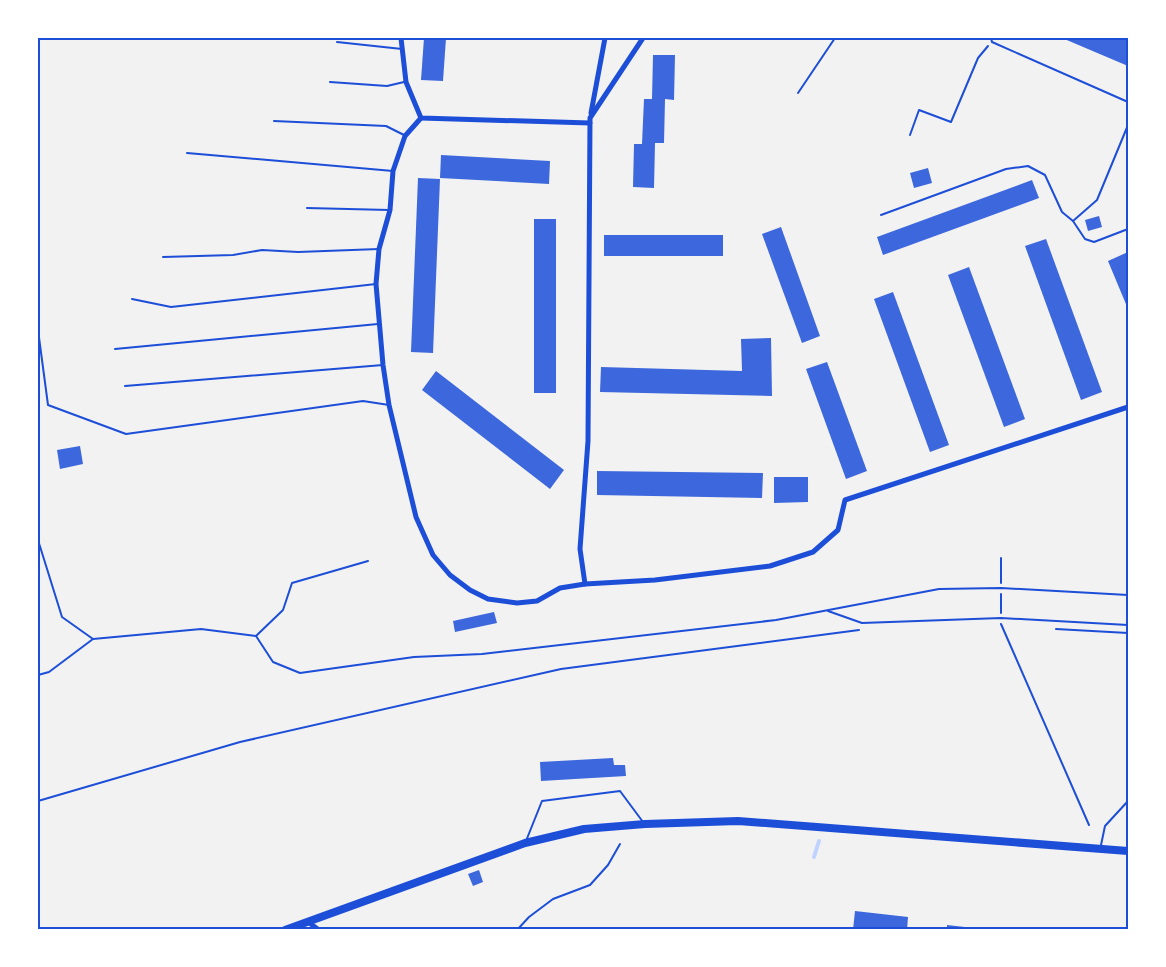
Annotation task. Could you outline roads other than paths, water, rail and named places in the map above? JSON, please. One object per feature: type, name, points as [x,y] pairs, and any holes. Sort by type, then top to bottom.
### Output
[{"type":"highway","points":[[285,930],[308,927],[525,843],[584,829],[645,824],[738,821],[1128,851]]},
{"type":"street","points":[[401,38],[406,82],[421,118]]},
{"type":"street","points":[[585,584],[580,549],[588,441],[590,121],[605,38]]},
{"type":"street","points":[[590,121],[643,38]]},
{"type":"street","points":[[590,121],[421,118],[405,136],[393,171],[390,210],[379,249],[376,284],[389,405],[416,517],[433,555],[450,575],[470,590],[488,599],[517,603],[537,601],[560,588],[585,584],[655,580],[770,566],[813,552],[838,530],[845,500],[1128,407]]},
{"type":"street","points":[[308,927],[319,930]]},
{"type":"lane","points":[[991,38],[992,42],[1128,102]]},
{"type":"lane","points":[[337,42],[402,49]]},
{"type":"lane","points":[[330,82],[387,86],[406,82]]},
{"type":"lane","points":[[274,121],[386,126],[405,136]]},
{"type":"lane","points":[[1073,221],[1097,200],[1128,125]]},
{"type":"lane","points":[[187,153],[393,171]]},
{"type":"lane","points":[[881,215],[1006,169],[1028,166],[1045,175],[1062,212],[1073,221],[1085,239],[1094,242],[1128,229]]},
{"type":"lane","points":[[308,208],[390,210]]},
{"type":"lane","points":[[163,257],[233,255],[262,250],[298,252],[379,249]]},
{"type":"lane","points":[[132,298],[171,307],[376,284]]},
{"type":"lane","points":[[115,349],[380,324]]},
{"type":"lane","points":[[38,330],[48,405],[126,434],[363,401],[389,405]]},
{"type":"lane","points":[[125,386],[383,365]]},
{"type":"lane","points":[[38,441],[38,448]]},
{"type":"lane","points":[[38,540],[62,617],[93,639]]},
{"type":"lane","points":[[256,636],[284,610],[292,583],[368,561]]},
{"type":"lane","points":[[38,675],[49,672],[93,639],[201,629],[256,636],[273,662],[300,674],[414,657],[482,654],[776,620],[939,590],[1001,588],[1128,595]]},
{"type":"lane","points":[[825,610],[862,623],[1001,618],[1128,625]]},
{"type":"lane","points":[[525,843],[542,801],[620,791],[645,824]]},
{"type":"lane","points":[[1100,849],[1105,826],[1128,801]]},
{"type":"waterway","points":[[814,857],[819,841]]}]
